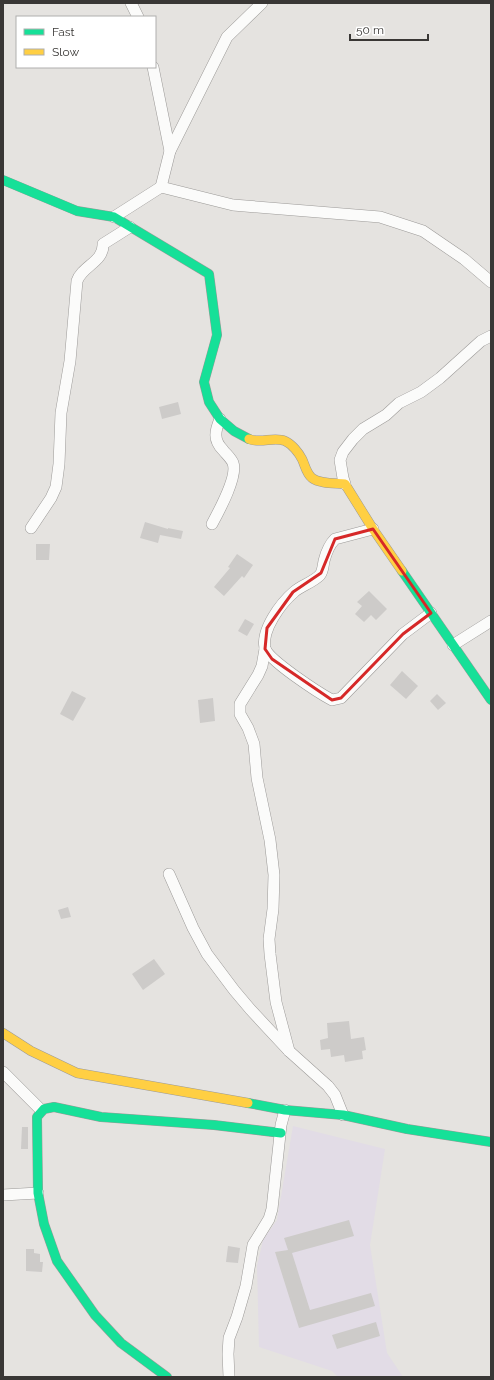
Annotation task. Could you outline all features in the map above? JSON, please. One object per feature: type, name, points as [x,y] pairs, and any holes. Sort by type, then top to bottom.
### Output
[{"type":"main road","points":[[3,180],[77,210],[114,218],[208,274],[217,335],[204,382],[210,402],[220,419],[234,431],[254,441],[277,439],[285,441],[292,446],[302,458],[307,472],[312,478],[321,481],[345,484],[373,530],[491,700]]},
{"type":"main road","points":[[3,1033],[31,1051],[77,1073],[285,1110],[343,1115],[407,1129],[491,1142]]},
{"type":"main road","points":[[167,1377],[121,1343],[95,1315],[57,1261],[44,1224],[38,1193],[37,1117],[41,1110],[54,1107],[99,1117],[246,1128],[281,1133]]},
{"type":"street","points":[[131,3],[138,16]]},
{"type":"street","points":[[114,218],[161,187],[170,151],[227,37],[262,3]]},
{"type":"street","points":[[153,68],[170,151]]},
{"type":"street","points":[[161,187],[233,205],[380,217],[423,231],[464,259],[491,282]]},
{"type":"street","points":[[31,528],[51,498],[56,487],[59,464],[61,413],[70,361],[77,281],[81,273],[96,261],[102,253],[103,244],[130,227]]},
{"type":"street","points":[[345,484],[340,460],[343,452],[353,439],[363,429],[386,415],[399,403],[421,392],[440,378],[482,341],[491,336]]},
{"type":"street","points":[[212,524],[228,491],[234,472],[233,463],[221,449],[216,436],[215,431],[220,419]]},
{"type":"street","points":[[288,1051],[276,1002],[270,954],[269,939],[273,908],[274,875],[270,840],[257,778],[254,744],[248,728],[240,714],[240,704],[262,666],[265,649],[264,640],[267,628],[276,614],[293,592],[312,581],[321,573],[324,560],[332,542],[335,539],[373,530]]},
{"type":"street","points":[[265,649],[272,659],[318,692],[332,700],[341,698],[351,690],[403,634],[431,613]]},
{"type":"street","points":[[454,645],[491,621]]},
{"type":"street","points":[[169,874],[193,928],[207,954],[234,990],[288,1051],[328,1086],[335,1095],[343,1115]]},
{"type":"street","points":[[3,1072],[41,1110]]},
{"type":"street","points":[[230,1377],[228,1354],[229,1338],[246,1286],[253,1245],[272,1209],[285,1110]]},
{"type":"street","points":[[3,1195],[38,1193]]},
{"type":"highlighted area","points":[[373,529],[431,613],[403,634],[341,698],[332,700],[272,659],[265,649],[267,628],[293,592],[321,573],[335,539]]},
{"type":"shaded area","points":[[293,1126],[385,1149],[370,1245],[387,1353],[403,1377],[338,1377],[332,1371],[259,1347],[257,1266],[263,1240],[277,1220]]},
{"type":"building","points":[[178,402],[181,414],[162,419],[159,407]]},
{"type":"building","points":[[145,522],[168,529],[183,531],[181,539],[160,535],[158,543],[140,538]]},
{"type":"building","points":[[36,544],[50,544],[49,560],[36,560]]},
{"type":"building","points":[[237,554],[253,565],[244,578],[242,576],[224,596],[214,587],[230,568],[228,567]]},
{"type":"building","points":[[369,591],[387,609],[376,620],[371,615],[364,622],[355,614],[362,606],[357,602]]},
{"type":"building","points":[[245,619],[254,624],[247,636],[238,631]]},
{"type":"building","points":[[402,671],[418,686],[406,699],[390,685]]},
{"type":"building","points":[[72,691],[86,698],[73,721],[60,714]]},
{"type":"building","points":[[437,694],[446,703],[438,710],[430,701]]},
{"type":"building","points":[[213,698],[215,721],[200,723],[198,700]]},
{"type":"building","points":[[68,907],[71,917],[61,919],[58,910]]},
{"type":"building","points":[[154,959],[165,974],[143,990],[132,974]]},
{"type":"building","points":[[349,1021],[351,1039],[364,1037],[366,1050],[362,1051],[363,1059],[345,1062],[344,1055],[331,1057],[330,1049],[321,1050],[320,1040],[328,1038],[327,1023]]},
{"type":"building","points":[[22,1127],[28,1127],[28,1149],[21,1149]]},
{"type":"building","points":[[349,1220],[354,1236],[292,1253],[310,1310],[371,1293],[375,1306],[299,1328],[275,1252],[288,1250],[284,1238]]},
{"type":"building","points":[[228,1246],[240,1248],[238,1263],[226,1262]]},
{"type":"building","points":[[26,1249],[34,1249],[34,1253],[40,1254],[40,1262],[43,1262],[42,1272],[26,1271]]},
{"type":"building","points":[[376,1322],[380,1336],[337,1349],[332,1335]]},
{"type":"traffic: fast","points":[[3,180],[77,211],[114,217],[209,274],[217,335],[204,382],[209,402],[220,419],[234,431],[249,439]]},
{"type":"traffic: fast","points":[[402,571],[491,700]]},
{"type":"traffic: fast","points":[[248,1103],[285,1110],[343,1115],[407,1129],[491,1142]]},
{"type":"traffic: fast","points":[[167,1377],[121,1343],[95,1315],[57,1261],[44,1224],[38,1193],[37,1117],[44,1109],[54,1107],[101,1117],[214,1125],[281,1133]]},
{"type":"traffic: slow","points":[[249,439],[258,441],[276,439],[288,442],[299,454],[312,478],[323,482],[345,484],[373,529],[402,571]]},
{"type":"traffic: slow","points":[[3,1033],[31,1051],[77,1073],[248,1103]]}]
